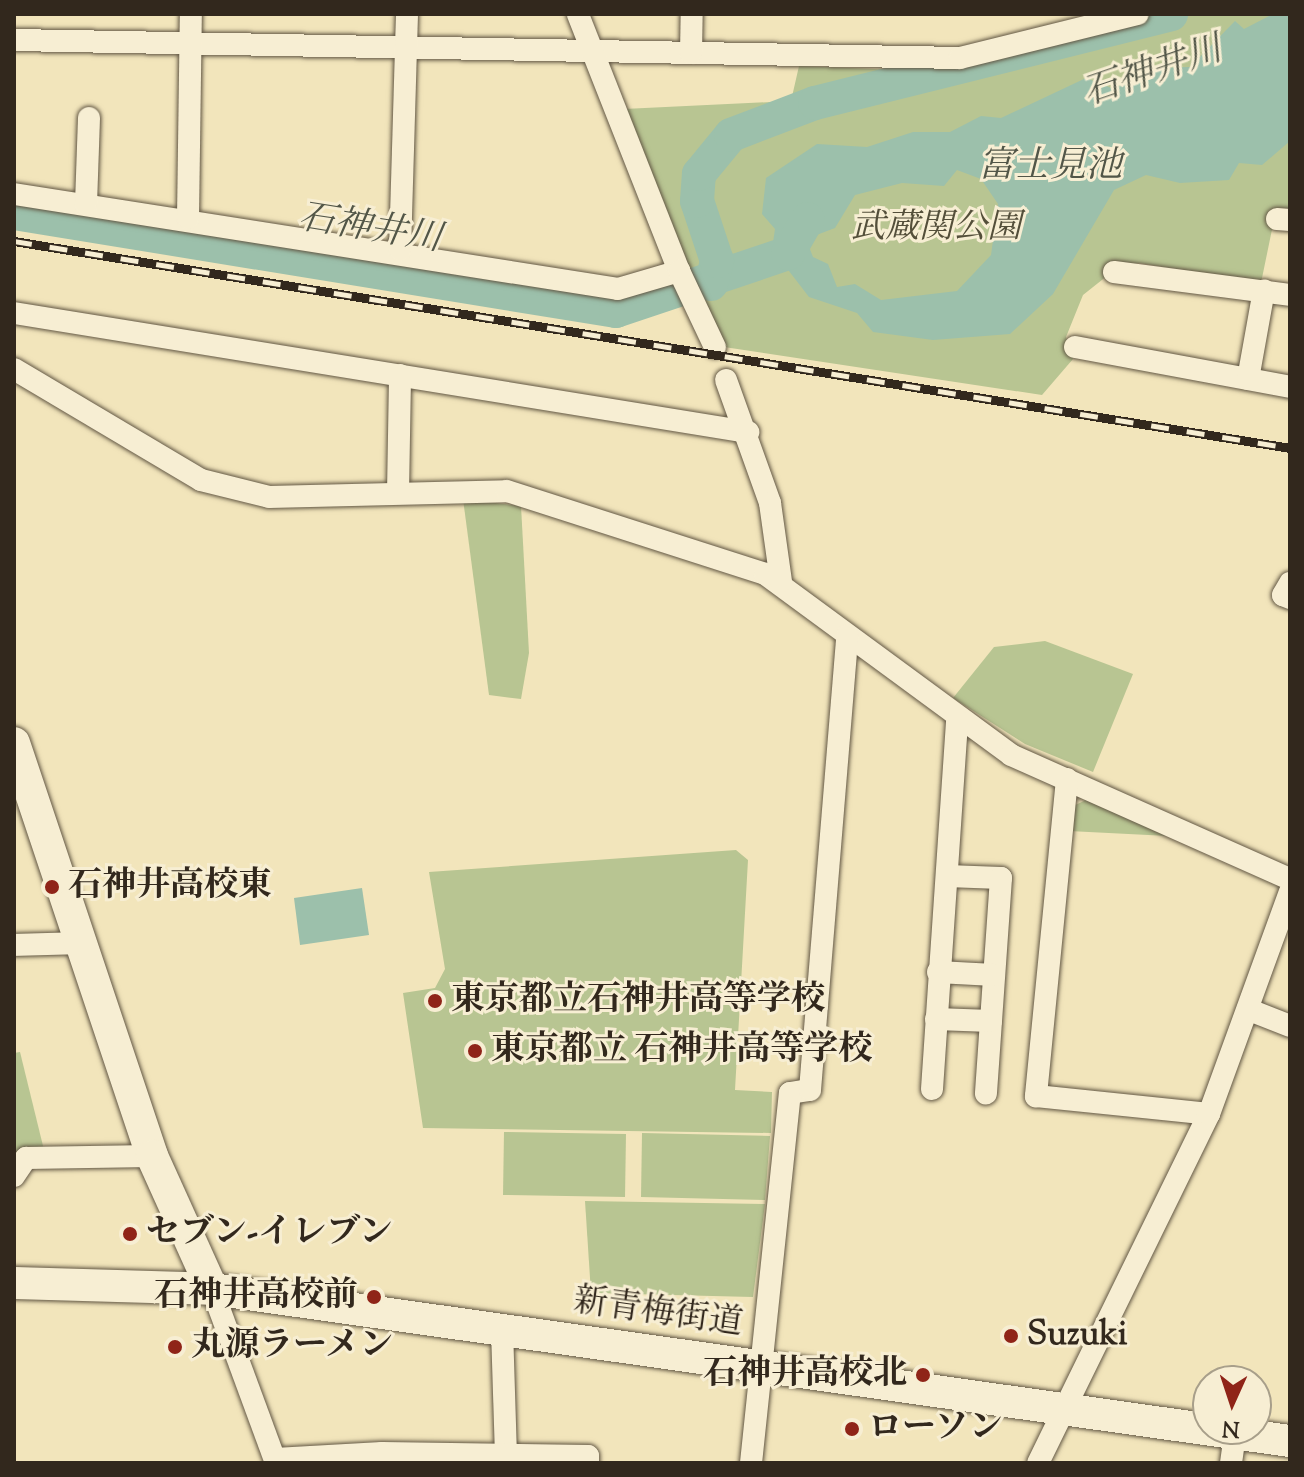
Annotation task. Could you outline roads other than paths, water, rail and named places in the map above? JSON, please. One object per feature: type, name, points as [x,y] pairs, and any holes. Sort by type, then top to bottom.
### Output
[{"type":"main road","points":[[14,743],[20,777],[81,943],[152,1156],[212,1289]]},
{"type":"main road","name":"新青梅街道","points":[[14,1283],[212,1289],[1062,1409],[1233,1448],[1290,1441]]},
{"type":"street","points":[[188,218],[191,14]]},
{"type":"street","points":[[400,250],[407,14]]},
{"type":"street","points":[[578,14],[586,50],[681,276],[715,347]]},
{"type":"street","points":[[691,53],[692,14]]},
{"type":"street","points":[[14,40],[960,58],[1076,22],[1138,14]]},
{"type":"street","points":[[86,204],[89,118]]},
{"type":"street","points":[[14,194],[400,250],[618,289],[681,276]]},
{"type":"street","points":[[1114,272],[1290,295]]},
{"type":"street","points":[[1248,379],[1264,290]]},
{"type":"street","points":[[14,313],[748,432]]},
{"type":"street","points":[[1075,347],[1290,387]]},
{"type":"street","points":[[14,369],[201,480],[269,497],[507,491],[781,581],[957,720],[1067,779],[1290,879]]},
{"type":"street","points":[[398,493],[400,375]]},
{"type":"street","points":[[726,380],[748,432],[770,503],[781,581]]},
{"type":"street","points":[[1290,583],[1283,595],[1290,598]]},
{"type":"street","points":[[751,1463],[790,1093],[810,1090],[847,636]]},
{"type":"street","points":[[932,1089],[957,720]]},
{"type":"street","points":[[1067,779],[1036,1096],[1209,1114]]},
{"type":"street","points":[[947,876],[1001,878],[986,1093]]},
{"type":"street","points":[[1038,1463],[1209,1114],[1252,1011],[1290,892]]},
{"type":"street","points":[[14,945],[81,943]]},
{"type":"street","points":[[938,972],[994,975]]},
{"type":"street","points":[[1252,1011],[1290,1026]]},
{"type":"street","points":[[936,1019],[991,1021]]},
{"type":"street","points":[[14,1176],[26,1158],[152,1156]]},
{"type":"street","points":[[212,1289],[276,1461],[506,1455],[588,1456],[588,1463]]},
{"type":"street","points":[[502,1329],[506,1455]]},
{"type":"water","name":"富士見池","points":[[1273,14],[1290,14],[1290,141],[1262,165],[1239,163],[1229,180],[1180,183],[1146,175],[1114,190],[1053,294],[1010,334],[933,340],[873,332],[857,313],[809,297],[772,249],[775,229],[762,214],[766,178],[817,144],[867,147],[913,132],[950,132],[981,116],[1001,118],[1086,78],[1114,89],[1148,68],[1190,67],[1235,21],[1244,29]],"holes":[[[957,170],[981,179],[998,204],[991,255],[957,291],[881,300],[855,284],[837,287],[828,264],[813,257],[806,239],[835,228],[855,195],[902,183],[944,186]]]},
{"type":"water","points":[[362,888],[369,935],[300,945],[294,898]]},
{"type":"waterway","name":"石神井川","points":[[711,284],[717,261],[697,201],[699,174],[731,135],[815,103],[1171,14]]},
{"type":"waterway","name":"石神井川","points":[[14,213],[616,311],[788,253],[808,219]]},
{"type":"railway","points":[[14,241],[1290,448]]},
{"type":"place","name":"石神井高校東","points":[[52,887]]},
{"type":"place","name":"東京都立石神井高等学校","points":[[435,1001]]},
{"type":"place","name":"東京都立 石神井高等学校","points":[[475,1051]]},
{"type":"place","name":"セブン-イレブン","points":[[130,1234]]},
{"type":"place","name":"石神井高校前","points":[[374,1297]]},
{"type":"place","name":"Suzuki","points":[[1011,1336]]},
{"type":"place","name":"丸源ラーメン","points":[[175,1347]]},
{"type":"place","name":"石神井高校北","points":[[923,1375]]},
{"type":"place","name":"ローソン","points":[[852,1429]]},
{"type":"park label","name":"武蔵関公園","points":[[936,229]]}]
